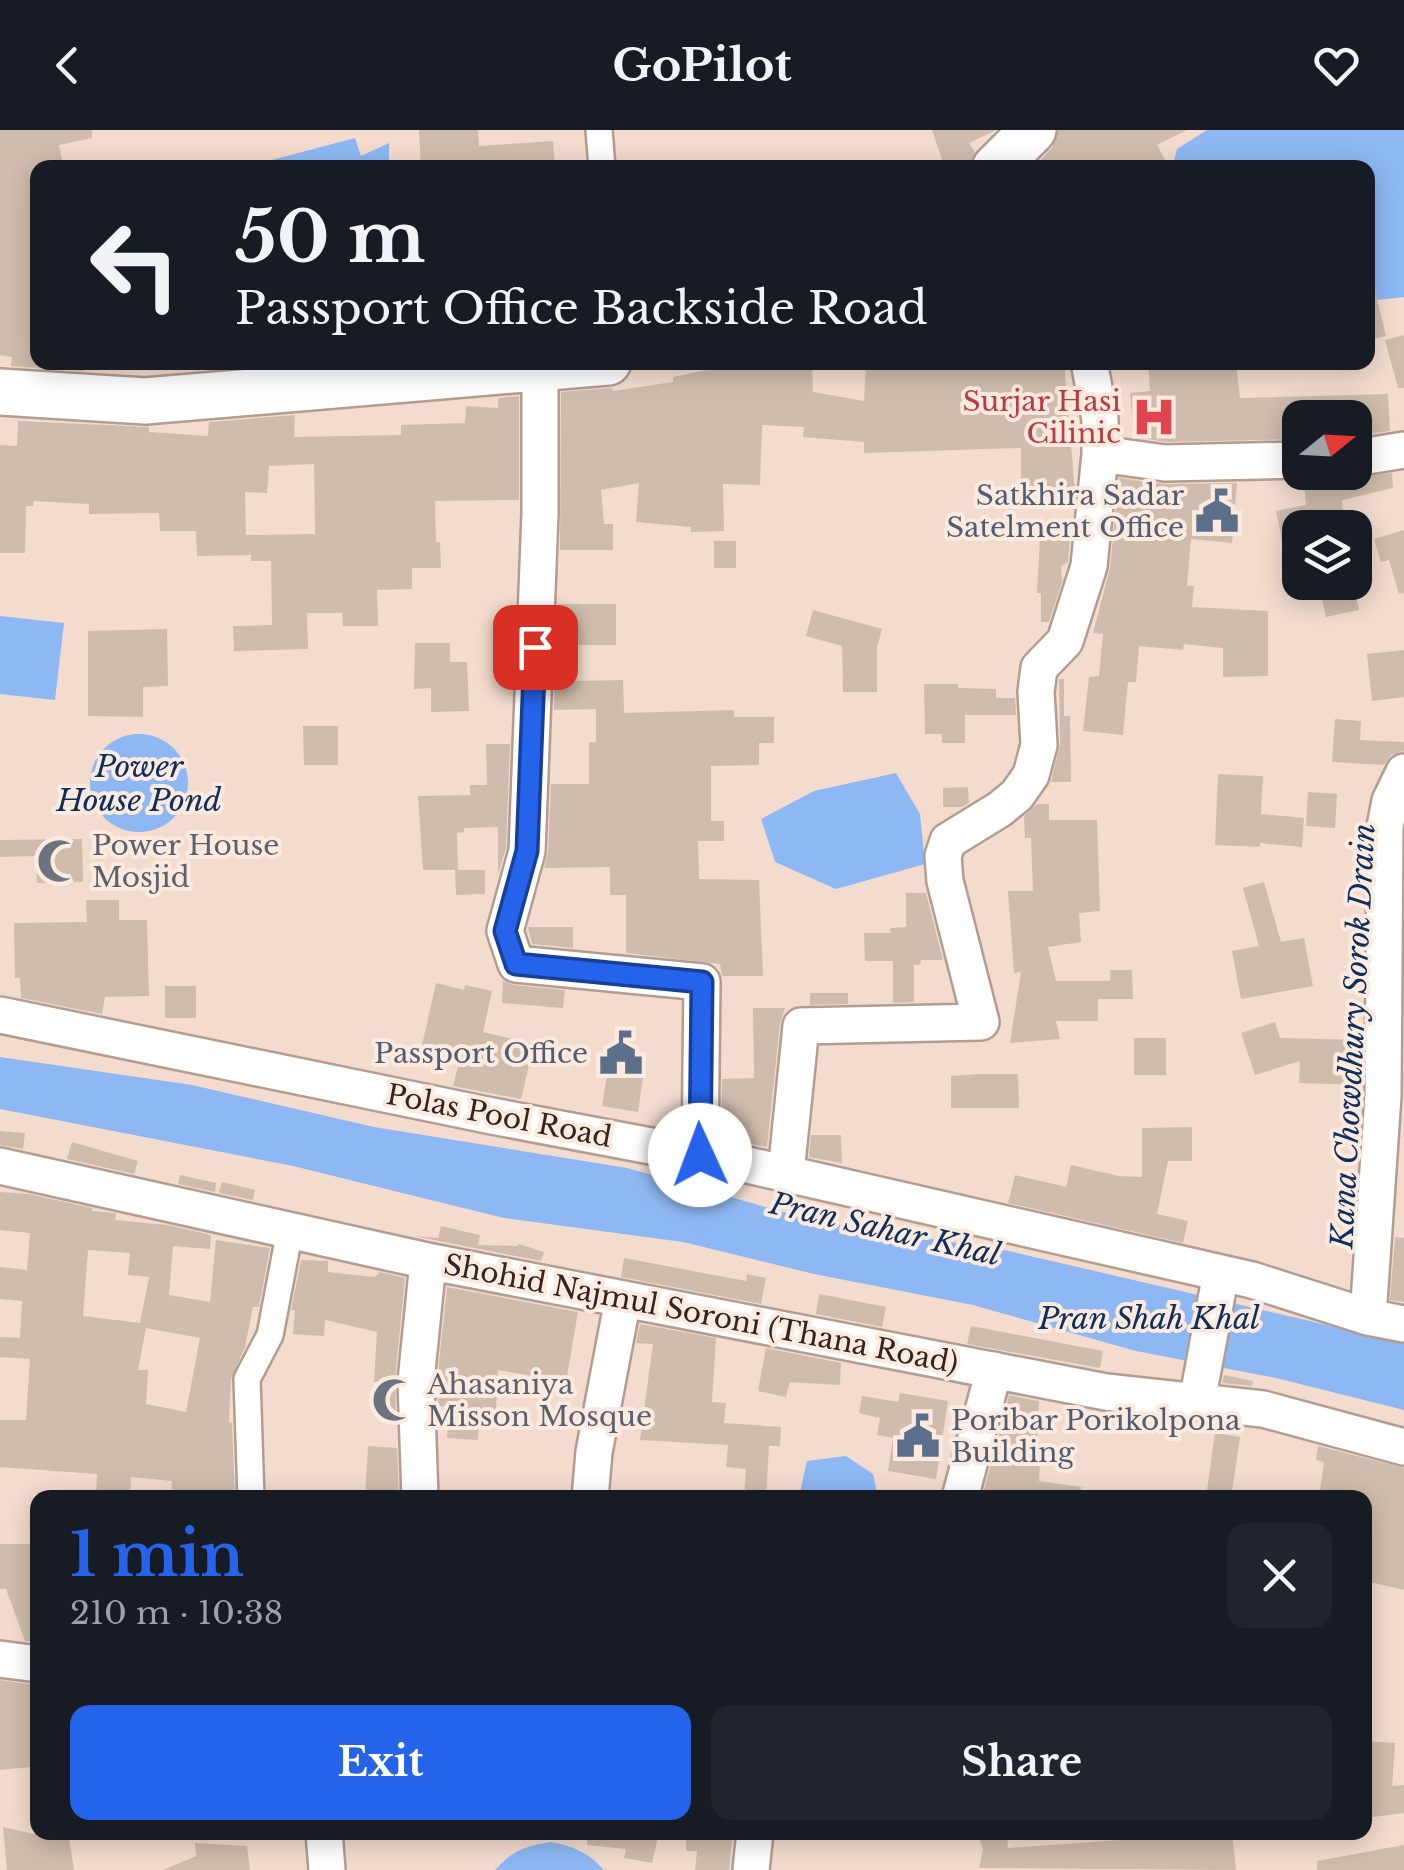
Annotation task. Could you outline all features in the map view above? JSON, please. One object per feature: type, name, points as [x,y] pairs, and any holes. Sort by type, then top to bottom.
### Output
[{"type":"highway","points":[[0,392],[146,401],[495,370]]},
{"type":"street","points":[[599,130],[601,160]]},
{"type":"street","points":[[540,370],[540,513],[527,851],[505,931],[516,964],[702,982],[700,1155]]},
{"type":"street","points":[[786,1173],[801,1026],[981,1022],[945,881],[943,856],[948,841],[1008,802],[1031,775],[1039,745],[1039,668],[1065,640],[1089,566],[1100,454],[1100,419],[1091,370]]},
{"type":"street","points":[[1372,455],[1404,450]]},
{"type":"street","points":[[1100,454],[1166,463],[1282,460]]},
{"type":"street","points":[[1368,1317],[1383,1096],[1385,828],[1390,800],[1404,772]]},
{"type":"street","name":"Polas Pool Road","points":[[0,1015],[786,1173],[1252,1280],[1368,1317],[1404,1324]]},
{"type":"street","name":"Shohid Najmul Soroni (Thana Road)","points":[[0,1166],[428,1262],[1106,1392],[1264,1409],[1404,1447]]},
{"type":"street","points":[[250,1490],[248,1380],[270,1336],[290,1230]]},
{"type":"street","points":[[420,1490],[416,1381],[428,1262]]},
{"type":"street","points":[[1198,1402],[1221,1273]]},
{"type":"street","points":[[591,1490],[622,1299]]},
{"type":"street","points":[[962,1490],[994,1370]]},
{"type":"street","points":[[0,1659],[30,1663]]},
{"type":"street","points":[[325,1840],[327,1870]]},
{"type":"street","points":[[751,1870],[754,1840]]},
{"type":"water","points":[[1207,130],[1404,130],[1404,297],[1375,300],[1375,160],[1174,160],[1177,149]]},
{"type":"water","points":[[355,138],[361,156],[389,143],[389,160],[272,160]]},
{"type":"water","points":[[0,616],[64,623],[55,700],[0,694]]},
{"type":"water","name":"Power House Pond","points":[[139,734],[166,742],[180,756],[188,783],[180,810],[166,824],[139,832],[112,824],[98,810],[90,783],[98,756],[112,742]]},
{"type":"water","points":[[896,773],[920,814],[925,864],[836,889],[775,862],[761,819],[814,791]]},
{"type":"water","name":"Pran Shah Khal","points":[[0,1057],[192,1085],[374,1127],[627,1168],[815,1221],[1009,1251],[1404,1343],[1404,1410],[1276,1378],[1136,1351],[973,1305],[814,1274],[683,1242],[504,1218],[293,1166],[0,1109]]},
{"type":"water","points":[[846,1456],[873,1474],[876,1490],[801,1490],[807,1461]]},
{"type":"water","points":[[550,1842],[580,1851],[604,1870],[495,1870],[520,1850]]},
{"type":"building","points":[[0,130],[92,130],[92,138],[59,145],[62,160],[30,160],[30,367],[11,366],[12,357],[0,355]]},
{"type":"building","points":[[419,130],[478,130],[479,146],[553,141],[554,160],[421,160]]},
{"type":"building","points":[[932,130],[996,130],[969,143],[975,152],[971,160],[942,160]]},
{"type":"building","points":[[1058,130],[1187,130],[1157,145],[1165,160],[1041,160],[1052,148]]},
{"type":"building","points":[[1375,290],[1386,336],[1375,339]]},
{"type":"building","points":[[1404,335],[1404,388],[1398,388],[1385,340]]},
{"type":"building","points":[[707,370],[812,370],[813,392],[864,401],[866,370],[1065,370],[1075,492],[1021,492],[1021,448],[864,453],[864,442],[803,437],[804,427],[762,425],[760,485],[723,484],[724,531],[691,532],[691,527],[636,522],[639,483],[601,490],[604,524],[613,524],[613,550],[560,550],[561,392],[612,388],[613,391],[673,382],[673,377]]},
{"type":"building","points":[[1149,370],[1237,370],[1240,398],[1388,394],[1390,431],[1372,434],[1372,400],[1282,400],[1282,439],[1166,442],[1134,437],[1130,393],[1150,391]]},
{"type":"building","points":[[519,396],[519,500],[435,501],[441,568],[412,568],[412,589],[377,590],[378,626],[343,626],[342,613],[307,613],[308,649],[234,651],[233,626],[272,625],[271,561],[251,561],[251,555],[197,556],[196,531],[160,531],[159,513],[89,514],[89,504],[34,501],[33,506],[26,506],[25,553],[0,553],[0,445],[17,446],[18,421],[149,427],[149,432],[208,436],[209,422],[295,415],[294,437],[401,435],[401,425],[465,423],[466,406],[498,408],[498,398]],"holes":[[[314,464],[315,534],[246,535],[245,492],[267,493],[269,466]]]},
{"type":"building","points":[[1392,473],[1393,488],[1342,500],[1343,510],[1282,510],[1282,540],[1276,511],[1306,505],[1305,490],[1372,490],[1372,475]]},
{"type":"building","points":[[1119,478],[1165,484],[1237,483],[1232,543],[1191,539],[1187,586],[1194,586],[1192,607],[1268,611],[1268,676],[1223,677],[1223,648],[1184,644],[1183,650],[1139,646],[1136,682],[1128,682],[1123,735],[1083,731],[1089,677],[1099,676],[1103,634],[1093,633],[1110,568]]},
{"type":"building","points":[[1404,530],[1404,593],[1399,594],[1389,560],[1381,562],[1374,539]]},
{"type":"building","points":[[1040,537],[1070,538],[1068,562],[1061,566],[1062,582],[1049,622],[1041,622],[1041,593],[1037,593]]},
{"type":"building","points":[[714,541],[736,541],[736,568],[714,568]]},
{"type":"building","points":[[1322,600],[1357,600],[1359,610],[1326,617]]},
{"type":"building","points":[[558,604],[616,604],[616,645],[575,645],[575,681],[623,680],[624,713],[734,710],[734,717],[774,717],[774,743],[759,743],[759,765],[711,766],[711,821],[724,821],[724,841],[698,841],[699,879],[759,880],[763,976],[722,976],[720,964],[626,953],[626,895],[610,895],[610,867],[544,868],[551,784],[589,784],[589,742],[596,742],[596,709],[554,710]]},
{"type":"building","points":[[813,610],[882,629],[877,648],[877,692],[843,692],[842,646],[806,636]]},
{"type":"building","points":[[167,629],[168,686],[143,687],[143,717],[88,716],[88,631]]},
{"type":"building","points":[[415,643],[450,643],[450,662],[467,662],[469,711],[431,712],[431,688],[414,689]]},
{"type":"building","points":[[1404,650],[1404,697],[1372,701],[1367,654]]},
{"type":"building","points":[[1059,679],[1064,679],[1064,716],[1070,716],[1071,782],[1051,782],[1060,744]]},
{"type":"building","points":[[924,684],[996,689],[996,698],[1015,698],[1016,715],[965,715],[965,743],[942,743],[942,734],[925,734]]},
{"type":"building","points":[[1335,719],[1361,721],[1360,740],[1404,742],[1404,751],[1391,755],[1384,765],[1332,762]]},
{"type":"building","points":[[303,726],[338,726],[338,765],[304,765]]},
{"type":"building","points":[[486,744],[510,744],[506,848],[498,875],[498,827],[464,828],[464,832],[457,833],[458,870],[423,870],[418,796],[470,795],[470,785],[487,785]]},
{"type":"building","points":[[1218,774],[1263,776],[1261,814],[1304,818],[1302,847],[1260,843],[1260,847],[1215,845]]},
{"type":"building","points":[[968,787],[969,803],[943,807],[943,788]]},
{"type":"building","points":[[1308,792],[1337,794],[1335,828],[1306,826]]},
{"type":"building","points":[[1037,804],[1049,804],[1049,820],[1097,820],[1100,911],[1079,913],[1081,942],[1048,947],[1056,981],[1110,981],[1110,970],[1132,970],[1133,999],[1098,999],[1098,1021],[1056,1021],[1060,1039],[1010,1043],[1021,972],[1014,973],[1008,891],[1033,891],[1031,838],[1025,838],[1024,816]]},
{"type":"building","name":"Power House Mosjid","points":[[82,839],[83,882],[37,883],[36,856],[0,857],[0,840]]},
{"type":"building","points":[[455,870],[485,870],[485,894],[456,895]]},
{"type":"building","points":[[1264,882],[1281,942],[1304,938],[1313,986],[1241,999],[1232,951],[1259,946],[1243,888]]},
{"type":"building","points":[[906,893],[926,893],[943,960],[921,960],[920,965],[914,965],[914,1002],[893,1003],[893,961],[865,961],[864,933],[891,933],[890,928],[906,927]]},
{"type":"building","points":[[86,900],[119,900],[119,920],[147,920],[149,996],[105,997],[102,1014],[21,998],[20,978],[15,978],[14,923],[87,922]]},
{"type":"building","points":[[528,927],[573,927],[573,948],[532,944]]},
{"type":"building","points":[[503,981],[565,990],[563,1008],[502,1003]]},
{"type":"building","points":[[436,983],[492,991],[483,1032],[534,1044],[521,1099],[453,1086],[459,1063],[420,1054]]},
{"type":"building","points":[[165,986],[196,986],[196,1018],[165,1018]]},
{"type":"building","points":[[810,993],[848,993],[848,1004],[810,1005]]},
{"type":"building","points":[[753,1008],[785,1008],[767,1147],[721,1138],[722,1079],[754,1078]]},
{"type":"building","points":[[1275,1022],[1280,1038],[1362,1040],[1362,1085],[1299,1083],[1300,1061],[1255,1075],[1241,1033]]},
{"type":"building","points":[[1134,1038],[1166,1038],[1166,1075],[1134,1075]]},
{"type":"building","points":[[611,1051],[646,1057],[638,1112],[602,1106]]},
{"type":"building","points":[[1018,1074],[1019,1108],[951,1108],[951,1076]]},
{"type":"building","points":[[1192,1127],[1192,1161],[1168,1161],[1157,1214],[1188,1221],[1183,1243],[1008,1203],[1015,1175],[1066,1187],[1071,1165],[1142,1177],[1142,1128]]},
{"type":"building","points":[[0,1131],[25,1133],[23,1149],[0,1145]]},
{"type":"building","points":[[811,1135],[841,1135],[842,1163],[809,1157]]},
{"type":"building","points":[[72,1142],[138,1161],[134,1174],[67,1159]]},
{"type":"building","points":[[180,1175],[216,1183],[215,1192],[178,1184]]},
{"type":"building","points":[[222,1182],[255,1190],[253,1200],[219,1193]]},
{"type":"building","points":[[0,1192],[29,1194],[92,1211],[116,1213],[115,1220],[168,1225],[211,1235],[210,1249],[173,1246],[169,1295],[210,1302],[216,1240],[270,1248],[259,1307],[253,1307],[245,1347],[231,1379],[229,1422],[235,1490],[171,1490],[172,1481],[131,1477],[130,1490],[96,1490],[97,1474],[0,1467],[0,1420],[26,1420],[30,1359],[0,1357],[0,1337],[20,1338],[22,1301],[0,1299],[0,1267],[27,1270],[30,1233],[0,1230]],"holes":[[[88,1250],[130,1253],[128,1275],[149,1277],[140,1323],[83,1316]],[[146,1328],[200,1338],[186,1412],[146,1404],[148,1370],[138,1370]]]},
{"type":"building","points":[[441,1226],[480,1235],[478,1245],[519,1244],[544,1252],[541,1261],[414,1236],[438,1238]]},
{"type":"building","points":[[1395,1237],[1404,1238],[1404,1302],[1390,1300]]},
{"type":"building","points":[[624,1258],[746,1281],[747,1274],[766,1278],[761,1304],[621,1277]]},
{"type":"building","points":[[301,1260],[328,1261],[328,1272],[375,1277],[380,1272],[405,1278],[395,1379],[396,1413],[381,1412],[383,1382],[374,1382],[377,1332],[325,1320],[324,1336],[293,1334],[295,1310],[291,1310]]},
{"type":"building","points":[[447,1287],[578,1312],[566,1382],[498,1370],[496,1410],[480,1409],[478,1440],[447,1438],[449,1407],[438,1406]]},
{"type":"building","points":[[819,1294],[886,1307],[882,1327],[816,1314]]},
{"type":"building","points":[[640,1324],[716,1338],[712,1402],[726,1403],[724,1423],[781,1427],[780,1446],[769,1446],[766,1490],[745,1490],[746,1469],[726,1467],[728,1445],[640,1440],[653,1344],[636,1343]]},
{"type":"building","points":[[971,1326],[1103,1351],[1100,1368],[967,1344]]},
{"type":"building","points":[[766,1348],[841,1363],[840,1385],[790,1382],[786,1397],[758,1391]]},
{"type":"building","points":[[1224,1375],[1253,1381],[1252,1386],[1222,1383]]},
{"type":"building","name":"Poribar Porikolpona Building","points":[[900,1393],[948,1401],[936,1479],[888,1471],[893,1438],[877,1435],[880,1418],[859,1413],[862,1396],[898,1402]]},
{"type":"building","points":[[1009,1395],[1039,1401],[1039,1481],[1081,1490],[984,1490],[992,1459],[997,1460]]},
{"type":"building","points":[[1215,1433],[1240,1437],[1232,1490],[1207,1490]]},
{"type":"building","points":[[368,1446],[397,1448],[399,1490],[365,1490]]},
{"type":"building","points":[[1318,1446],[1404,1468],[1404,1590],[1372,1583],[1372,1490],[1320,1490],[1324,1462],[1316,1460]]},
{"type":"building","points":[[0,1544],[30,1544],[30,1641],[25,1641],[6,1589],[0,1589]]},
{"type":"building","points":[[0,1680],[30,1684],[30,1767],[0,1770]]},
{"type":"building","points":[[1372,1741],[1395,1743],[1392,1786],[1404,1785],[1404,1813],[1372,1817]]},
{"type":"building","points":[[3,1827],[30,1833],[30,1840],[69,1840],[74,1870],[7,1870]]},
{"type":"building","points":[[587,1840],[657,1840],[652,1863],[624,1858],[626,1849],[587,1845]]},
{"type":"building","points":[[686,1840],[732,1840],[729,1870],[695,1870],[697,1851],[686,1851]]},
{"type":"building","points":[[980,1840],[1008,1840],[1008,1848],[1120,1840],[1233,1840],[1236,1870],[979,1868],[983,1849]]},
{"type":"building","points":[[195,1843],[247,1846],[250,1870],[163,1870],[196,1856]]},
{"type":"building","points":[[1404,1845],[1404,1870],[1317,1870],[1317,1861]]},
{"type":"place","name":"Surjar Hasi Cilinic","points":[[1154,417]]},
{"type":"place","name":"Satkhira Sadar Satelment Office","points":[[1217,511]]},
{"type":"place","name":"Power House Mosjid","points":[[59,861]]},
{"type":"place","name":"Passport Office","points":[[621,1053]]},
{"type":"place","name":"Ahasaniya Misson Mosque","points":[[394,1400]]},
{"type":"place","name":"Poribar Porikolpona Building","points":[[918,1436]]},
{"type":"route","points":[[535,647],[527,851],[505,931],[516,964],[702,982],[700,1155]]},
{"type":"water label","name":"Kana Chowdhury Sorok Drain","points":[[1353,1036]]},
{"type":"water label","name":"Pran Sahar Khal","points":[[885,1229]]}]
